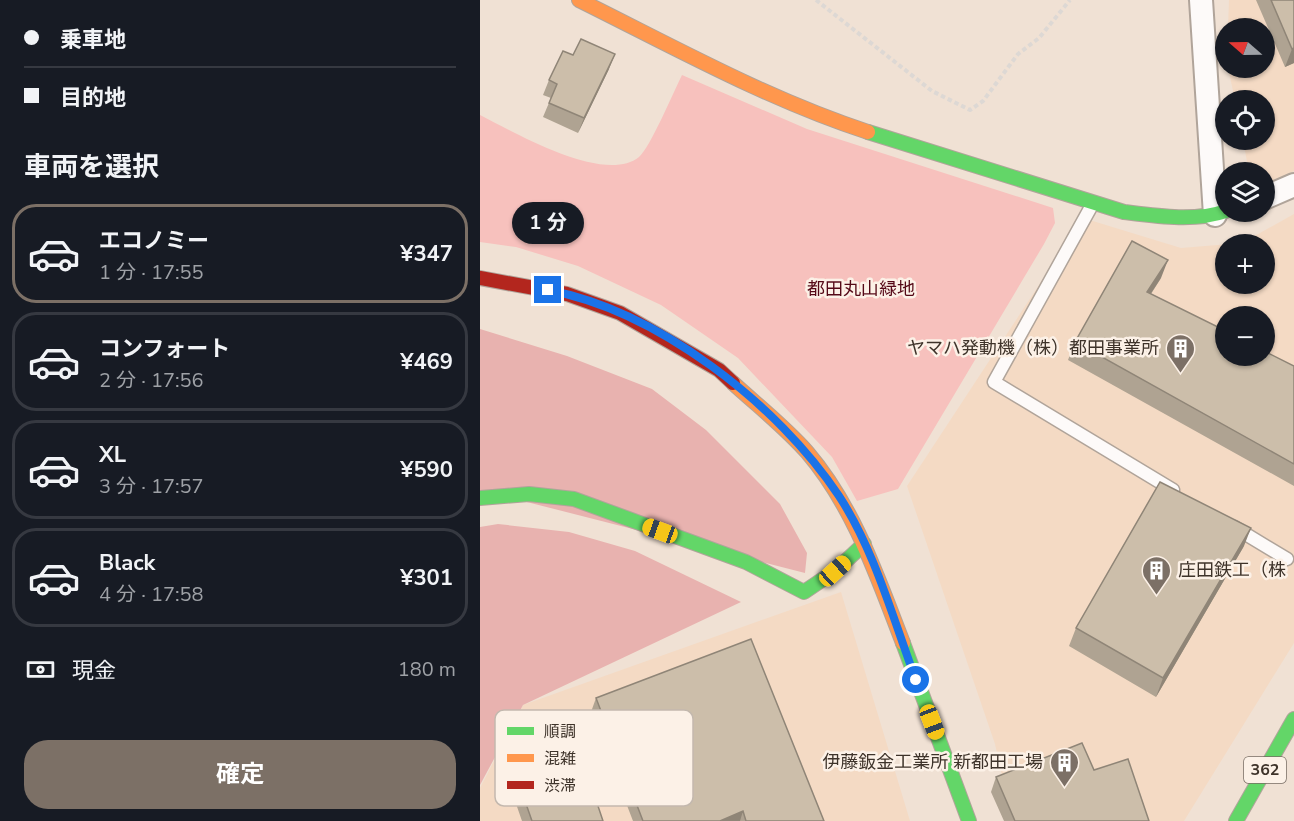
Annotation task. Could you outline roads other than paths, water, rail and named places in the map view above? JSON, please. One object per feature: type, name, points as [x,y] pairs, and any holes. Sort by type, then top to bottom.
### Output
[{"type":"main road","points":[[579,0],[749,86],[813,114],[1124,212],[1166,217],[1215,213]]},
{"type":"main road","points":[[480,278],[567,294],[620,313],[719,370],[806,451],[840,497],[864,544],[969,821]]},
{"type":"main road","points":[[480,498],[529,494],[574,499],[746,562],[804,592],[835,571],[864,544]]},
{"type":"main road","name":"362","points":[[1236,821],[1294,719]]},
{"type":"street","points":[[1201,0],[1215,162]]},
{"type":"street","points":[[1275,193],[1294,185]]},
{"type":"lane","points":[[1092,203],[994,382],[1186,498]]},
{"type":"lane","points":[[1226,522],[1287,559]]},
{"type":"place","name":"ヤマハ発動機（株）都田事業所","points":[[1180,374]]},
{"type":"place","name":"庄田鉄工（株","points":[[1157,596]]},
{"type":"place","name":"伊藤鈑金工業所 新都田工場","points":[[1064,788]]},
{"type":"park label","name":"都田丸山緑地","points":[[861,289]]}]
